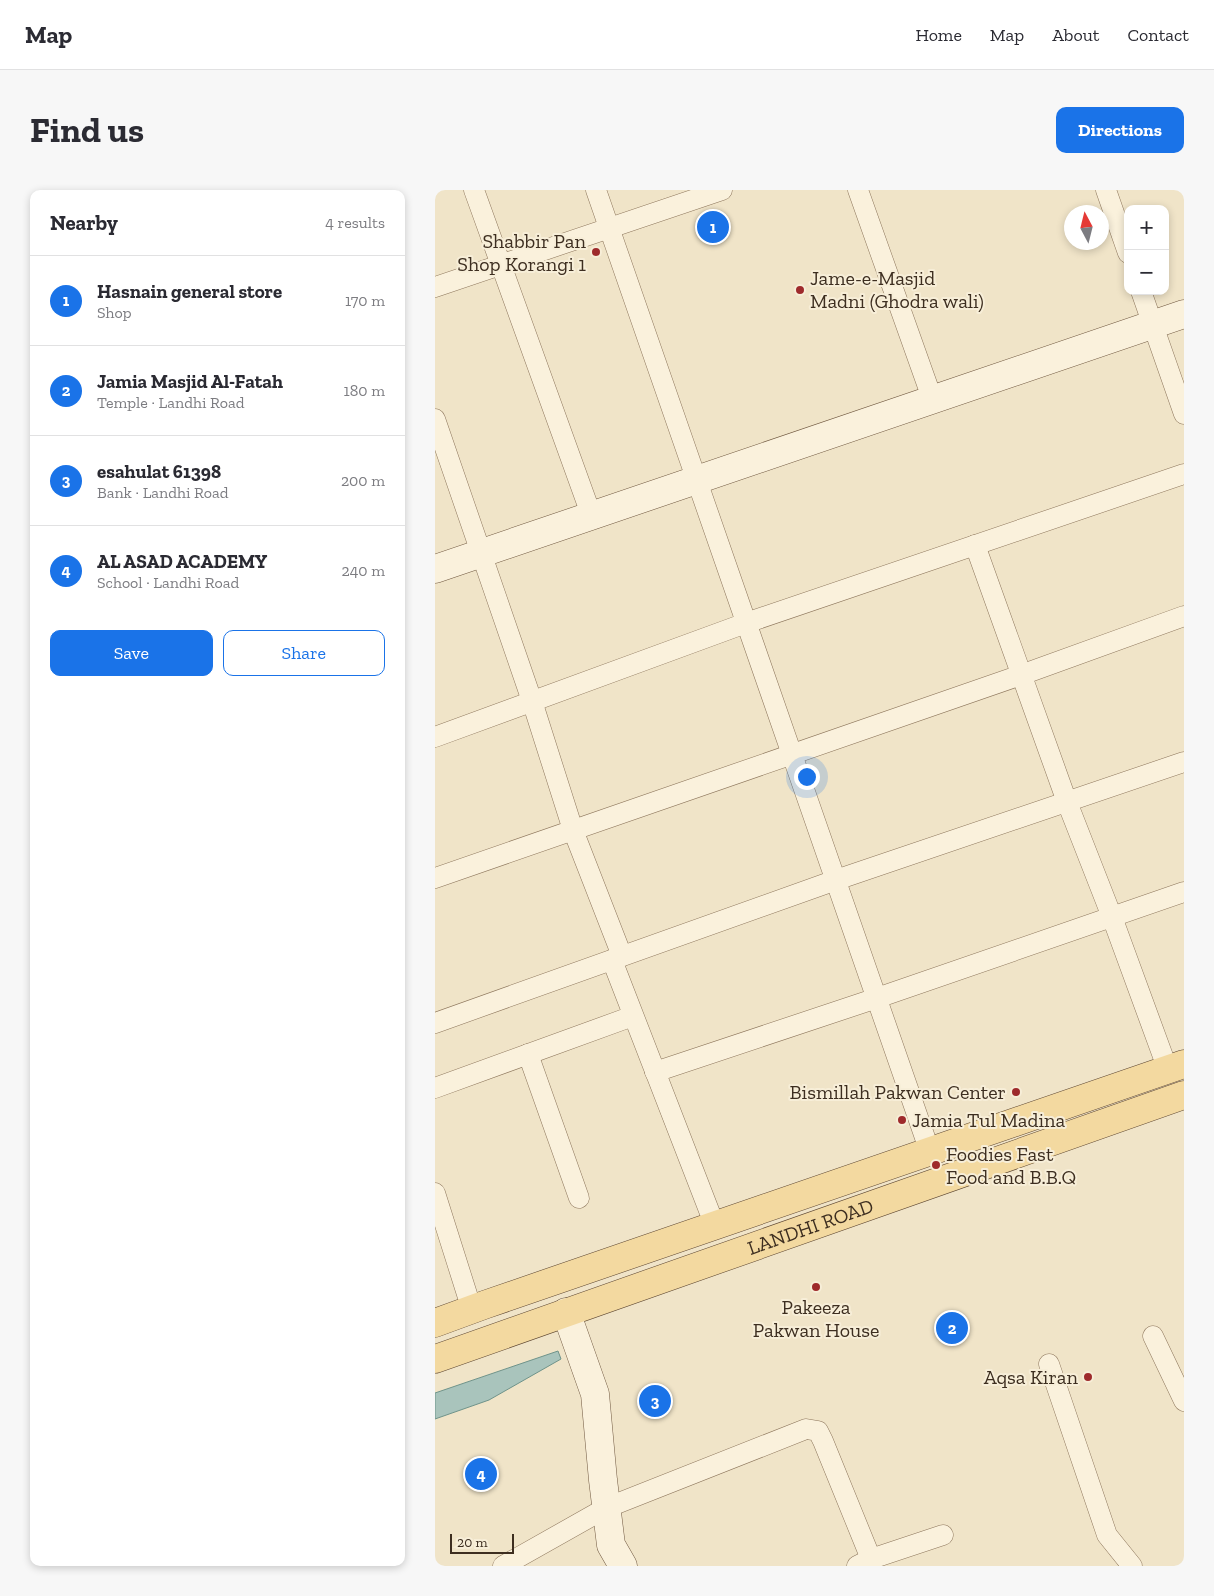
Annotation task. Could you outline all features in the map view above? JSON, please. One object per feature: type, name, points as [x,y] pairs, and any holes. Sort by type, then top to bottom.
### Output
[{"type":"main road","name":"LANDHI ROAD","points":[[435,1323],[1176,1067]]},
{"type":"main road","name":"LANDHI ROAD","points":[[435,1359],[1184,1094]]},
{"type":"street","points":[[474,190],[592,517]]},
{"type":"street","points":[[596,190],[930,1152]]},
{"type":"street","points":[[435,288],[722,190]]},
{"type":"street","points":[[858,190],[933,401]]},
{"type":"street","points":[[1106,190],[1127,250]]},
{"type":"street","points":[[1142,295],[1184,414]]},
{"type":"street","points":[[435,570],[1184,314]]},
{"type":"street","points":[[435,419],[532,701],[573,830],[617,958],[633,1016],[715,1226]]},
{"type":"street","points":[[435,737],[746,623],[1184,474]]},
{"type":"street","points":[[975,545],[1067,802],[1112,917],[1176,1067]]},
{"type":"street","points":[[435,878],[1184,616]]},
{"type":"street","points":[[435,1023],[836,880],[1184,762]]},
{"type":"street","points":[[655,1072],[1184,892]]},
{"type":"street","points":[[435,1088],[633,1016]]},
{"type":"street","points":[[528,1054],[579,1198]]},
{"type":"street","points":[[435,1193],[472,1310]]},
{"type":"street","points":[[566,1312],[595,1394],[611,1545],[623,1566]]},
{"type":"street","points":[[1153,1336],[1184,1401]]},
{"type":"street","points":[[1049,1364],[1107,1535],[1132,1566]]},
{"type":"street","points":[[503,1566],[606,1508],[806,1429],[818,1431],[823,1441],[863,1563],[943,1535]]},
{"type":"water","points":[[558,1351],[561,1359],[489,1400],[435,1419],[435,1393]]},
{"type":"place","name":"Hasnain general store","points":[[713,227]]},
{"type":"place","name":"Shabbir Pan Shop Korangi 1","points":[[596,252]]},
{"type":"place","name":"Jame-e-Masjid Madni (Ghodra wali)","points":[[800,290]]},
{"type":"place","name":"Bismillah Pakwan Center","points":[[1016,1092]]},
{"type":"place","name":"Jamia Tul Madina","points":[[902,1120]]},
{"type":"place","name":"Foodies Fast Food and B.B.Q","points":[[936,1165]]},
{"type":"place","name":"Pakeeza Pakwan House","points":[[816,1287]]},
{"type":"place","name":"Jamia Masjid Al-Fatah","points":[[952,1328]]},
{"type":"place","name":"Aqsa Kiran","points":[[1088,1377]]},
{"type":"place","name":"esahulat 61398","points":[[655,1401]]},
{"type":"place","name":"AL ASAD ACADEMY","points":[[481,1474]]}]
